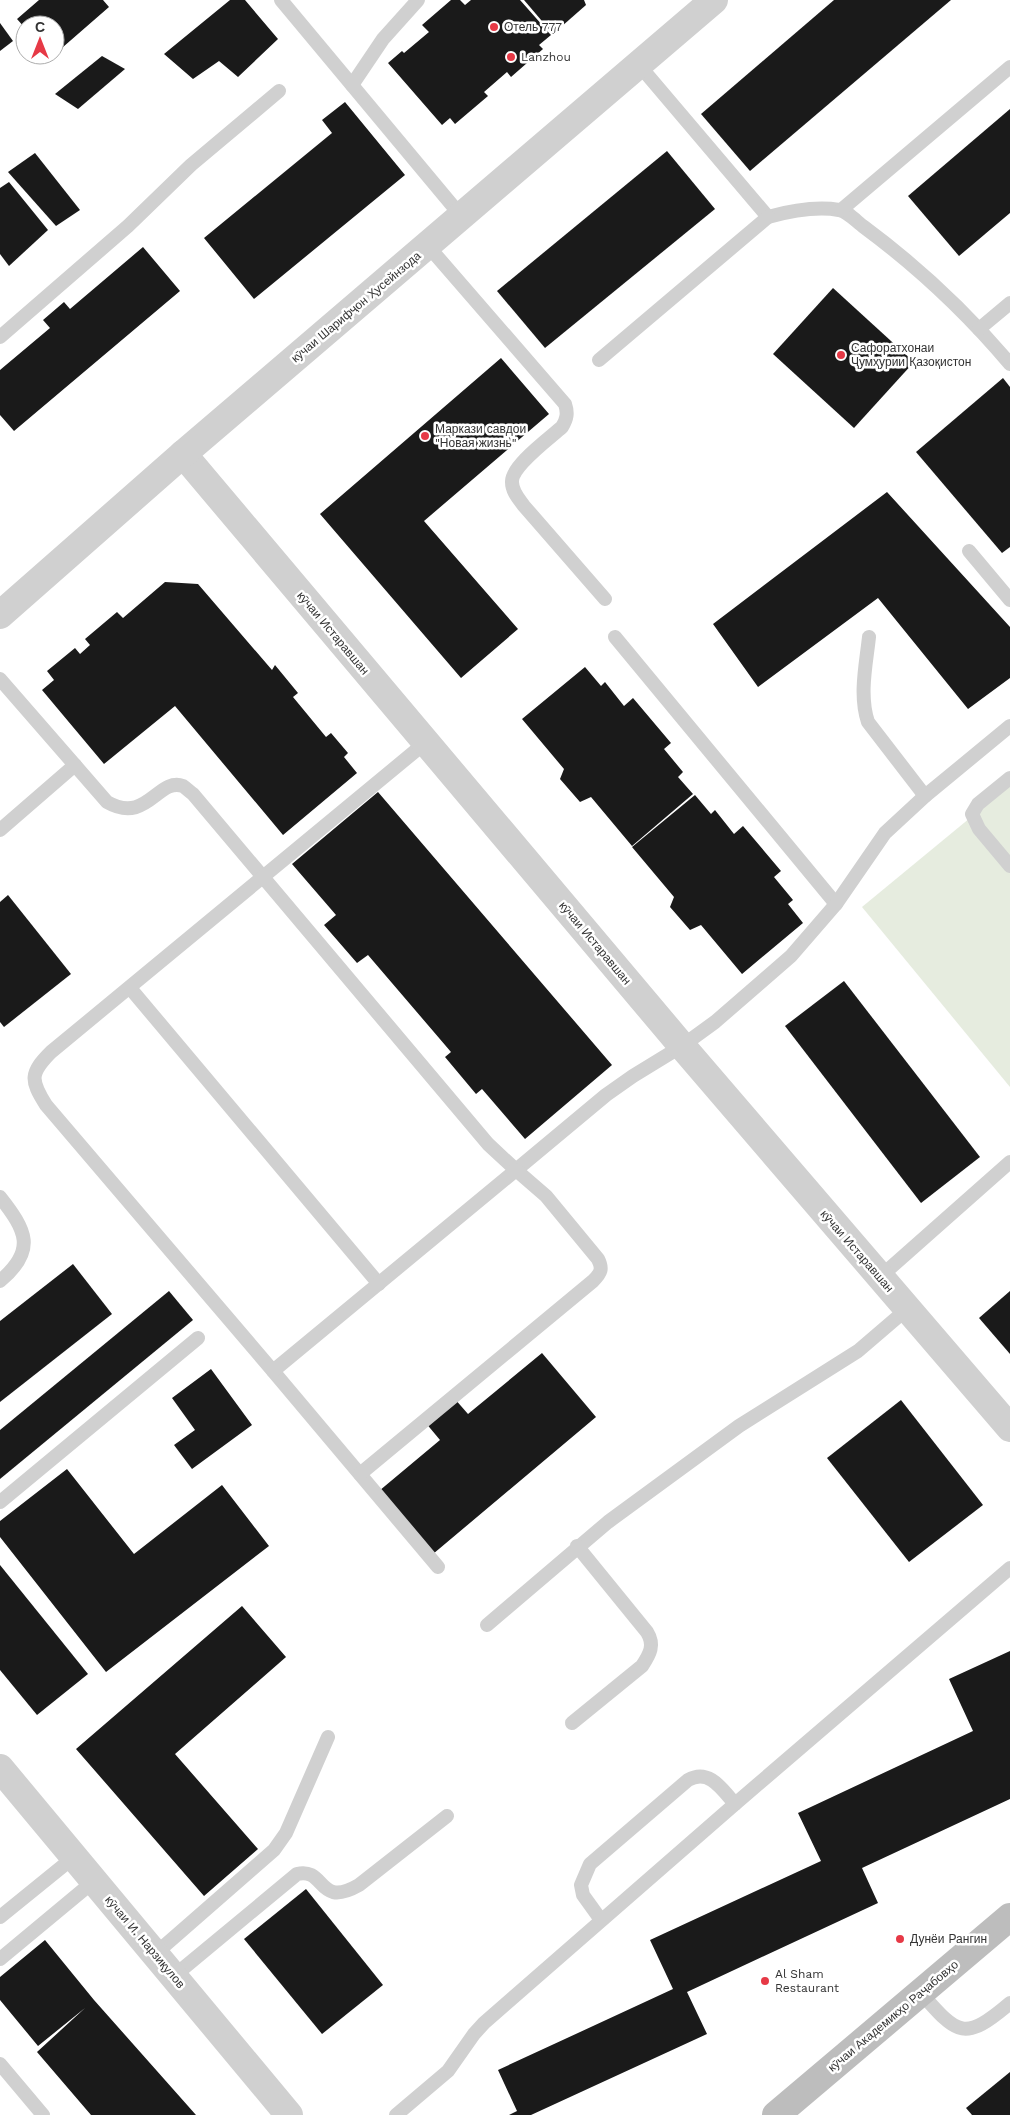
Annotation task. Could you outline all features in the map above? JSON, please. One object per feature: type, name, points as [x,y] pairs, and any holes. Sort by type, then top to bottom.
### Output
[{"type":"street","name":"кӯчаи Шарифҷон Ҳусейнзода","points":[[4,602],[183,454],[714,0]]},
{"type":"street","name":"кӯчаи Истаравшан","points":[[183,454],[682,1046],[1010,1428]]},
{"type":"street","name":"кӯчаи И. Нарзиқулов","points":[[0,1768],[289,2115]]},
{"type":"street","name":"кӯчаи Академикҳо Раҷабовҳо","points":[[776,2115],[1010,1917]]},
{"type":"lane","points":[[281,0],[462,217]]},
{"type":"lane","points":[[352,85],[383,39],[418,0]]},
{"type":"lane","points":[[639,65],[768,217]]},
{"type":"lane","points":[[841,210],[1010,67]]},
{"type":"lane","points":[[0,337],[128,226],[191,165],[279,91]]},
{"type":"lane","points":[[599,360],[768,217],[796,210],[841,210],[913,267],[979,329],[1010,364]]},
{"type":"lane","points":[[428,246],[565,404],[567,411],[566,420],[562,427],[513,473],[514,492],[605,599]]},
{"type":"lane","points":[[979,329],[1010,303]]},
{"type":"lane","points":[[969,551],[1010,600]]},
{"type":"lane","points":[[615,637],[836,904]]},
{"type":"lane","points":[[869,637],[863,697],[864,710],[868,722],[925,796]]},
{"type":"lane","points":[[0,679],[107,802],[118,808],[130,809],[140,806],[174,786],[183,786],[192,794],[488,1144],[546,1196],[602,1266],[601,1274],[360,1474]]},
{"type":"lane","points":[[274,1371],[606,1095],[682,1046],[736,1004],[790,956],[836,904],[885,833],[925,796],[1010,726]]},
{"type":"lane","points":[[425,743],[41,1062],[33,1080],[46,1105],[274,1371],[438,1568]]},
{"type":"lane","points":[[0,830],[75,765]]},
{"type":"lane","points":[[1010,778],[978,804],[972,814],[979,829],[1010,866]]},
{"type":"lane","points":[[130,988],[379,1284]]},
{"type":"lane","points":[[880,1277],[1010,1162]]},
{"type":"lane","points":[[0,1197],[17,1218],[22,1228],[24,1240],[23,1252],[18,1264],[0,1281]]},
{"type":"lane","points":[[487,1625],[577,1546],[739,1426],[858,1351],[907,1309]]},
{"type":"lane","points":[[0,1502],[198,1338]]},
{"type":"lane","points":[[572,1723],[642,1666],[652,1647],[652,1639],[647,1632],[577,1546]]},
{"type":"lane","points":[[396,2115],[448,2071],[484,2023],[1010,1568]]},
{"type":"lane","points":[[156,1954],[274,1850],[286,1833],[328,1737]]},
{"type":"lane","points":[[601,1920],[583,1895],[581,1885],[590,1864],[688,1780],[697,1775],[706,1776],[718,1784],[735,1804]]},
{"type":"lane","points":[[174,1976],[297,1874],[310,1874],[332,1892],[340,1894],[348,1891],[447,1816]]},
{"type":"lane","points":[[0,1917],[74,1857]]},
{"type":"lane","points":[[0,1959],[94,1880]]},
{"type":"lane","points":[[921,1993],[944,2019],[954,2026],[965,2029],[977,2027],[992,2019],[1010,2003]]},
{"type":"lane","points":[[0,2064],[43,2115]]},
{"type":"shaded area","points":[[1010,785],[1010,1087],[862,907]]},
{"type":"building","points":[[39,0],[103,0],[109,7],[65,45],[65,15],[22,15]]},
{"type":"building","points":[[230,0],[245,0],[278,39],[238,77],[219,61],[193,79],[164,54]]},
{"type":"building","points":[[451,0],[460,0],[465,5],[471,0],[520,0],[551,35],[539,45],[543,49],[511,77],[507,72],[484,92],[488,96],[455,124],[450,118],[442,125],[388,63],[402,51],[404,53],[429,32],[422,25]]},
{"type":"building","points":[[524,0],[584,0],[586,5],[553,34]]},
{"type":"building","points":[[834,0],[951,0],[750,171],[701,114]]},
{"type":"building","points":[[0,23],[13,41],[0,51]]},
{"type":"building","points":[[102,56],[125,69],[78,109],[55,94]]},
{"type":"building","points":[[345,102],[405,175],[254,299],[204,238],[332,133],[322,120]]},
{"type":"building","points":[[1010,109],[1010,213],[959,256],[908,196]]},
{"type":"building","points":[[667,151],[715,209],[545,348],[497,291]]},
{"type":"building","points":[[35,153],[80,210],[56,226],[8,172]]},
{"type":"building","points":[[9,182],[48,230],[9,266],[0,254],[0,188]]},
{"type":"building","points":[[143,247],[180,291],[14,431],[0,415],[0,370],[50,328],[43,320],[64,302],[70,309]]},
{"type":"building","points":[[833,288],[914,362],[854,428],[773,354]]},
{"type":"building","points":[[501,358],[549,414],[424,521],[518,629],[461,678],[320,514]]},
{"type":"building","points":[[1003,378],[1010,387],[1010,547],[1002,553],[916,452]]},
{"type":"building","points":[[887,492],[1010,627],[1010,678],[968,709],[878,598],[758,687],[713,624]]},
{"type":"building","points":[[165,582],[198,584],[272,670],[275,665],[298,693],[293,697],[326,737],[331,733],[348,753],[344,757],[357,773],[283,835],[175,706],[104,764],[42,690],[54,680],[47,671],[75,648],[80,654],[90,645],[85,639],[117,612],[123,618]]},
{"type":"building","points":[[585,667],[601,686],[605,682],[624,706],[633,698],[671,743],[664,749],[683,772],[678,777],[693,794],[632,846],[591,797],[580,802],[560,779],[564,769],[522,719]]},
{"type":"building","points":[[378,792],[612,1065],[525,1139],[482,1089],[476,1094],[445,1057],[451,1052],[368,955],[357,963],[324,925],[336,915],[292,864]]},
{"type":"building","points":[[695,795],[711,814],[715,810],[734,834],[743,826],[781,871],[774,877],[793,900],[788,904],[803,923],[742,974],[701,925],[690,930],[670,907],[674,897],[632,847]]},
{"type":"building","points":[[8,895],[71,974],[4,1027],[0,1022],[0,902]]},
{"type":"building","points":[[844,981],[980,1157],[921,1203],[785,1026]]},
{"type":"building","points":[[73,1264],[112,1314],[0,1402],[0,1321]]},
{"type":"building","points":[[169,1291],[193,1320],[0,1479],[0,1430]]},
{"type":"building","points":[[1010,1291],[1010,1354],[979,1318]]},
{"type":"building","points":[[542,1353],[596,1417],[433,1554],[379,1491],[440,1440],[425,1422],[454,1398],[468,1414]]},
{"type":"building","points":[[211,1369],[252,1425],[192,1469],[174,1445],[195,1430],[172,1398]]},
{"type":"building","points":[[901,1400],[983,1505],[909,1562],[827,1458]]},
{"type":"building","points":[[67,1469],[134,1554],[222,1485],[269,1546],[106,1672],[0,1537],[0,1521]]},
{"type":"building","points":[[0,1565],[88,1674],[37,1715],[0,1670]]},
{"type":"building","points":[[242,1606],[286,1657],[175,1754],[258,1849],[204,1896],[76,1749]]},
{"type":"building","points":[[1010,1651],[1010,1799],[862,1868],[878,1903],[687,1992],[707,2034],[531,2115],[509,2115],[517,2111],[498,2070],[673,1989],[650,1940],[821,1861],[798,1813],[973,1731],[949,1679]]},
{"type":"building","points":[[306,1889],[383,1985],[322,2034],[244,1939]]},
{"type":"building","points":[[45,1940],[94,2000],[196,2115],[91,2115],[37,2052],[85,2008],[38,2046],[0,2000],[0,1977]]},
{"type":"building","points":[[1010,2072],[1010,2115],[972,2115],[966,2108]]},
{"type":"place","name":"Отель 777","points":[[494,27]]},
{"type":"place","name":"Lanzhou","points":[[511,57]]},
{"type":"place","name":"Сафоратхонаи Ҷумҳурии Қазоқистон","points":[[841,355]]},
{"type":"place","name":"Маркази савдои \"Новая жизнь\"","points":[[425,436]]},
{"type":"place","name":"Дунёи Рангин","points":[[900,1939]]},
{"type":"place","name":"Al Sham Restaurant","points":[[765,1981]]}]
